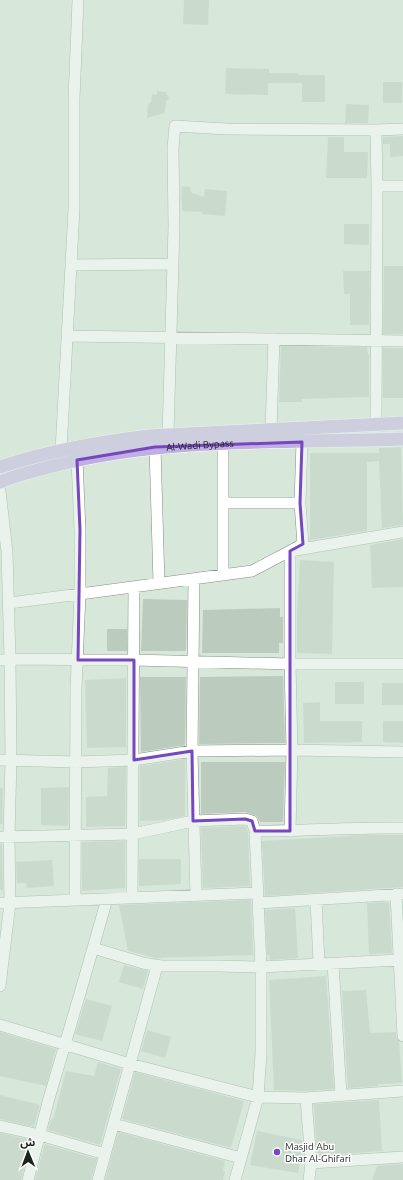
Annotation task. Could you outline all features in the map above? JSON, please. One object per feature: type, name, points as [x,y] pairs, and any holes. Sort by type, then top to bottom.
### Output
[{"type":"main road","name":"Al-Wadi Bypass","points":[[0,467],[61,451],[112,441],[168,435],[403,423]]},
{"type":"main road","name":"Al-Wadi Bypass","points":[[0,482],[77,460],[155,448],[223,444],[403,439]]},
{"type":"street","points":[[61,451],[74,209],[74,99],[78,0]]},
{"type":"street","points":[[168,435],[173,264],[173,148],[175,126],[227,129],[403,129]]},
{"type":"street","points":[[376,130],[378,186],[376,425]]},
{"type":"street","points":[[378,186],[403,186]]},
{"type":"street","points":[[71,265],[173,264]]},
{"type":"street","points":[[67,336],[403,341]]},
{"type":"street","points":[[271,430],[274,339]]},
{"type":"street","points":[[9,603],[252,571],[303,544],[300,503],[302,442]]},
{"type":"street","points":[[223,444],[223,575]]},
{"type":"street","points":[[155,448],[159,583]]},
{"type":"street","points":[[75,900],[74,836],[76,688],[80,594],[80,530],[77,460]]},
{"type":"street","points":[[0,491],[7,552],[9,603],[5,659],[5,903],[0,986]]},
{"type":"street","points":[[223,503],[300,503]]},
{"type":"street","points":[[290,551],[403,532]]},
{"type":"street","points":[[290,551],[292,750],[290,831]]},
{"type":"street","points":[[194,579],[192,751],[196,895]]},
{"type":"street","points":[[132,898],[134,587]]},
{"type":"street","points":[[5,659],[134,660],[290,664],[403,664]]},
{"type":"street","points":[[5,760],[76,762],[134,760],[192,751],[292,750],[403,752]]},
{"type":"street","points":[[4,837],[133,834],[193,821],[245,818],[252,821],[255,830],[262,967],[262,1053],[258,1097],[235,1180]]},
{"type":"street","points":[[255,830],[290,831],[338,828],[403,828]]},
{"type":"street","points":[[5,903],[196,895],[316,900],[399,894],[399,960],[403,1036]]},
{"type":"street","points":[[28,1180],[48,1102],[107,898]]},
{"type":"street","points":[[316,900],[319,963]]},
{"type":"street","points":[[93,948],[157,966],[262,967],[399,960]]},
{"type":"street","points":[[333,963],[341,1094]]},
{"type":"street","points":[[98,1180],[157,966]]},
{"type":"street","points":[[0,1025],[130,1064],[258,1097],[306,1098],[341,1094],[403,1091]]},
{"type":"street","points":[[306,1098],[311,1180]]},
{"type":"street","points":[[114,1124],[241,1158]]},
{"type":"street","points":[[0,1126],[40,1135],[105,1154]]},
{"type":"street","points":[[311,1163],[403,1157]]},
{"type":"highlighted area","points":[[302,442],[300,503],[303,544],[290,551],[290,831],[255,831],[252,821],[245,819],[193,821],[192,751],[134,760],[134,660],[78,660],[80,530],[77,460],[155,447]]},
{"type":"building","points":[[184,0],[209,0],[208,25],[183,24]]},
{"type":"building","points":[[226,68],[269,69],[269,73],[325,75],[325,102],[302,102],[302,83],[268,83],[268,95],[225,94]]},
{"type":"building","points":[[383,82],[402,82],[402,103],[383,103]]},
{"type":"building","points":[[157,91],[166,92],[169,99],[166,101],[165,113],[147,118],[148,104],[151,102],[152,94],[157,95]]},
{"type":"building","points":[[346,104],[369,105],[368,123],[345,123]]},
{"type":"building","points":[[403,136],[403,156],[390,157],[390,144],[383,144],[383,137]]},
{"type":"building","points":[[328,137],[344,137],[344,152],[368,152],[367,178],[326,178]]},
{"type":"building","points":[[182,186],[190,187],[192,193],[204,197],[205,189],[227,191],[225,216],[202,214],[203,212],[182,211]]},
{"type":"building","points":[[344,224],[369,224],[369,245],[344,244]]},
{"type":"building","points":[[384,266],[403,266],[403,334],[383,334]]},
{"type":"building","points":[[343,271],[370,271],[369,325],[350,325],[350,294],[344,294]]},
{"type":"building","points":[[281,346],[367,347],[369,354],[369,397],[302,399],[302,402],[279,402]]},
{"type":"building","points":[[383,348],[403,348],[403,398],[383,398]]},
{"type":"building","points":[[401,447],[403,525],[382,528],[379,461],[367,462],[367,531],[310,540],[310,453],[379,453],[379,448]]},
{"type":"building","points":[[403,539],[403,587],[372,588],[370,545]]},
{"type":"building","points":[[300,560],[334,562],[332,654],[297,653],[297,614]]},
{"type":"building","points":[[143,599],[187,600],[186,651],[141,651]]},
{"type":"building","points":[[280,608],[280,617],[283,617],[283,643],[279,643],[279,653],[202,653],[203,610]]},
{"type":"building","points":[[107,629],[127,629],[127,651],[107,651]]},
{"type":"building","points":[[283,676],[285,743],[199,744],[200,677]]},
{"type":"building","points":[[140,677],[186,677],[185,745],[141,752]]},
{"type":"building","points":[[126,678],[126,747],[87,748],[85,680]]},
{"type":"building","points":[[335,682],[364,682],[364,704],[335,704]]},
{"type":"building","points":[[382,683],[403,683],[403,705],[382,705]]},
{"type":"building","points":[[320,702],[320,721],[362,721],[362,742],[304,743],[303,703]]},
{"type":"building","points":[[383,721],[403,721],[403,743],[383,742]]},
{"type":"building","points":[[185,759],[185,816],[164,820],[140,821],[140,766]]},
{"type":"building","points":[[201,762],[285,762],[283,822],[260,822],[257,816],[245,812],[201,814]]},
{"type":"building","points":[[126,767],[125,826],[86,827],[86,797],[107,796],[108,768]]},
{"type":"building","points":[[69,787],[68,826],[41,825],[41,788]]},
{"type":"building","points":[[0,788],[3,788],[2,824],[0,824]]},
{"type":"building","points":[[244,826],[248,832],[250,886],[203,888],[201,828]]},
{"type":"building","points":[[365,835],[403,835],[403,887],[265,896],[262,841]]},
{"type":"building","points":[[125,841],[125,888],[82,891],[82,842]]},
{"type":"building","points":[[0,844],[2,844],[3,890],[0,890]]},
{"type":"building","points":[[139,859],[181,859],[181,884],[139,886]]},
{"type":"building","points":[[52,860],[54,886],[27,888],[26,883],[17,883],[16,862]]},
{"type":"building","points":[[251,900],[253,955],[155,958],[128,951],[119,905]]},
{"type":"building","points":[[389,902],[392,953],[369,954],[367,903]]},
{"type":"building","points":[[295,908],[298,958],[270,960],[269,955],[267,955],[265,910]]},
{"type":"building","points":[[124,965],[148,971],[143,989],[119,982]]},
{"type":"building","points":[[326,976],[334,1089],[306,1091],[274,1090],[269,980]]},
{"type":"building","points":[[366,990],[370,1033],[396,1032],[397,1039],[399,1041],[402,1083],[378,1084],[378,1086],[348,1088],[342,991]]},
{"type":"building","points":[[86,999],[112,1006],[102,1041],[75,1034]]},
{"type":"building","points":[[147,1030],[171,1037],[165,1058],[141,1051]]},
{"type":"building","points":[[0,1032],[56,1049],[46,1086],[0,1076]]},
{"type":"building","points":[[98,1062],[121,1069],[100,1145],[48,1130],[51,1119],[53,1120],[66,1071],[94,1076]]},
{"type":"building","points":[[135,1072],[244,1101],[231,1148],[122,1119]]},
{"type":"building","points":[[0,1095],[40,1105],[34,1127],[0,1119]]},
{"type":"building","points":[[379,1100],[382,1151],[317,1156],[314,1104]]},
{"type":"building","name":"Masjid Abu Dhar Al-Ghifari","points":[[257,1131],[302,1140],[303,1147],[298,1173],[250,1165]]},
{"type":"building","points":[[118,1132],[225,1161],[223,1180],[105,1180]]},
{"type":"building","points":[[0,1133],[31,1140],[21,1180],[0,1180]]},
{"type":"building","points":[[45,1144],[97,1159],[91,1180],[35,1180]]},
{"type":"building","points":[[403,1164],[403,1180],[372,1180],[377,1166]]},
{"type":"place","name":"Masjid Abu Dhar Al-Ghifari","points":[[277,1152]]}]
